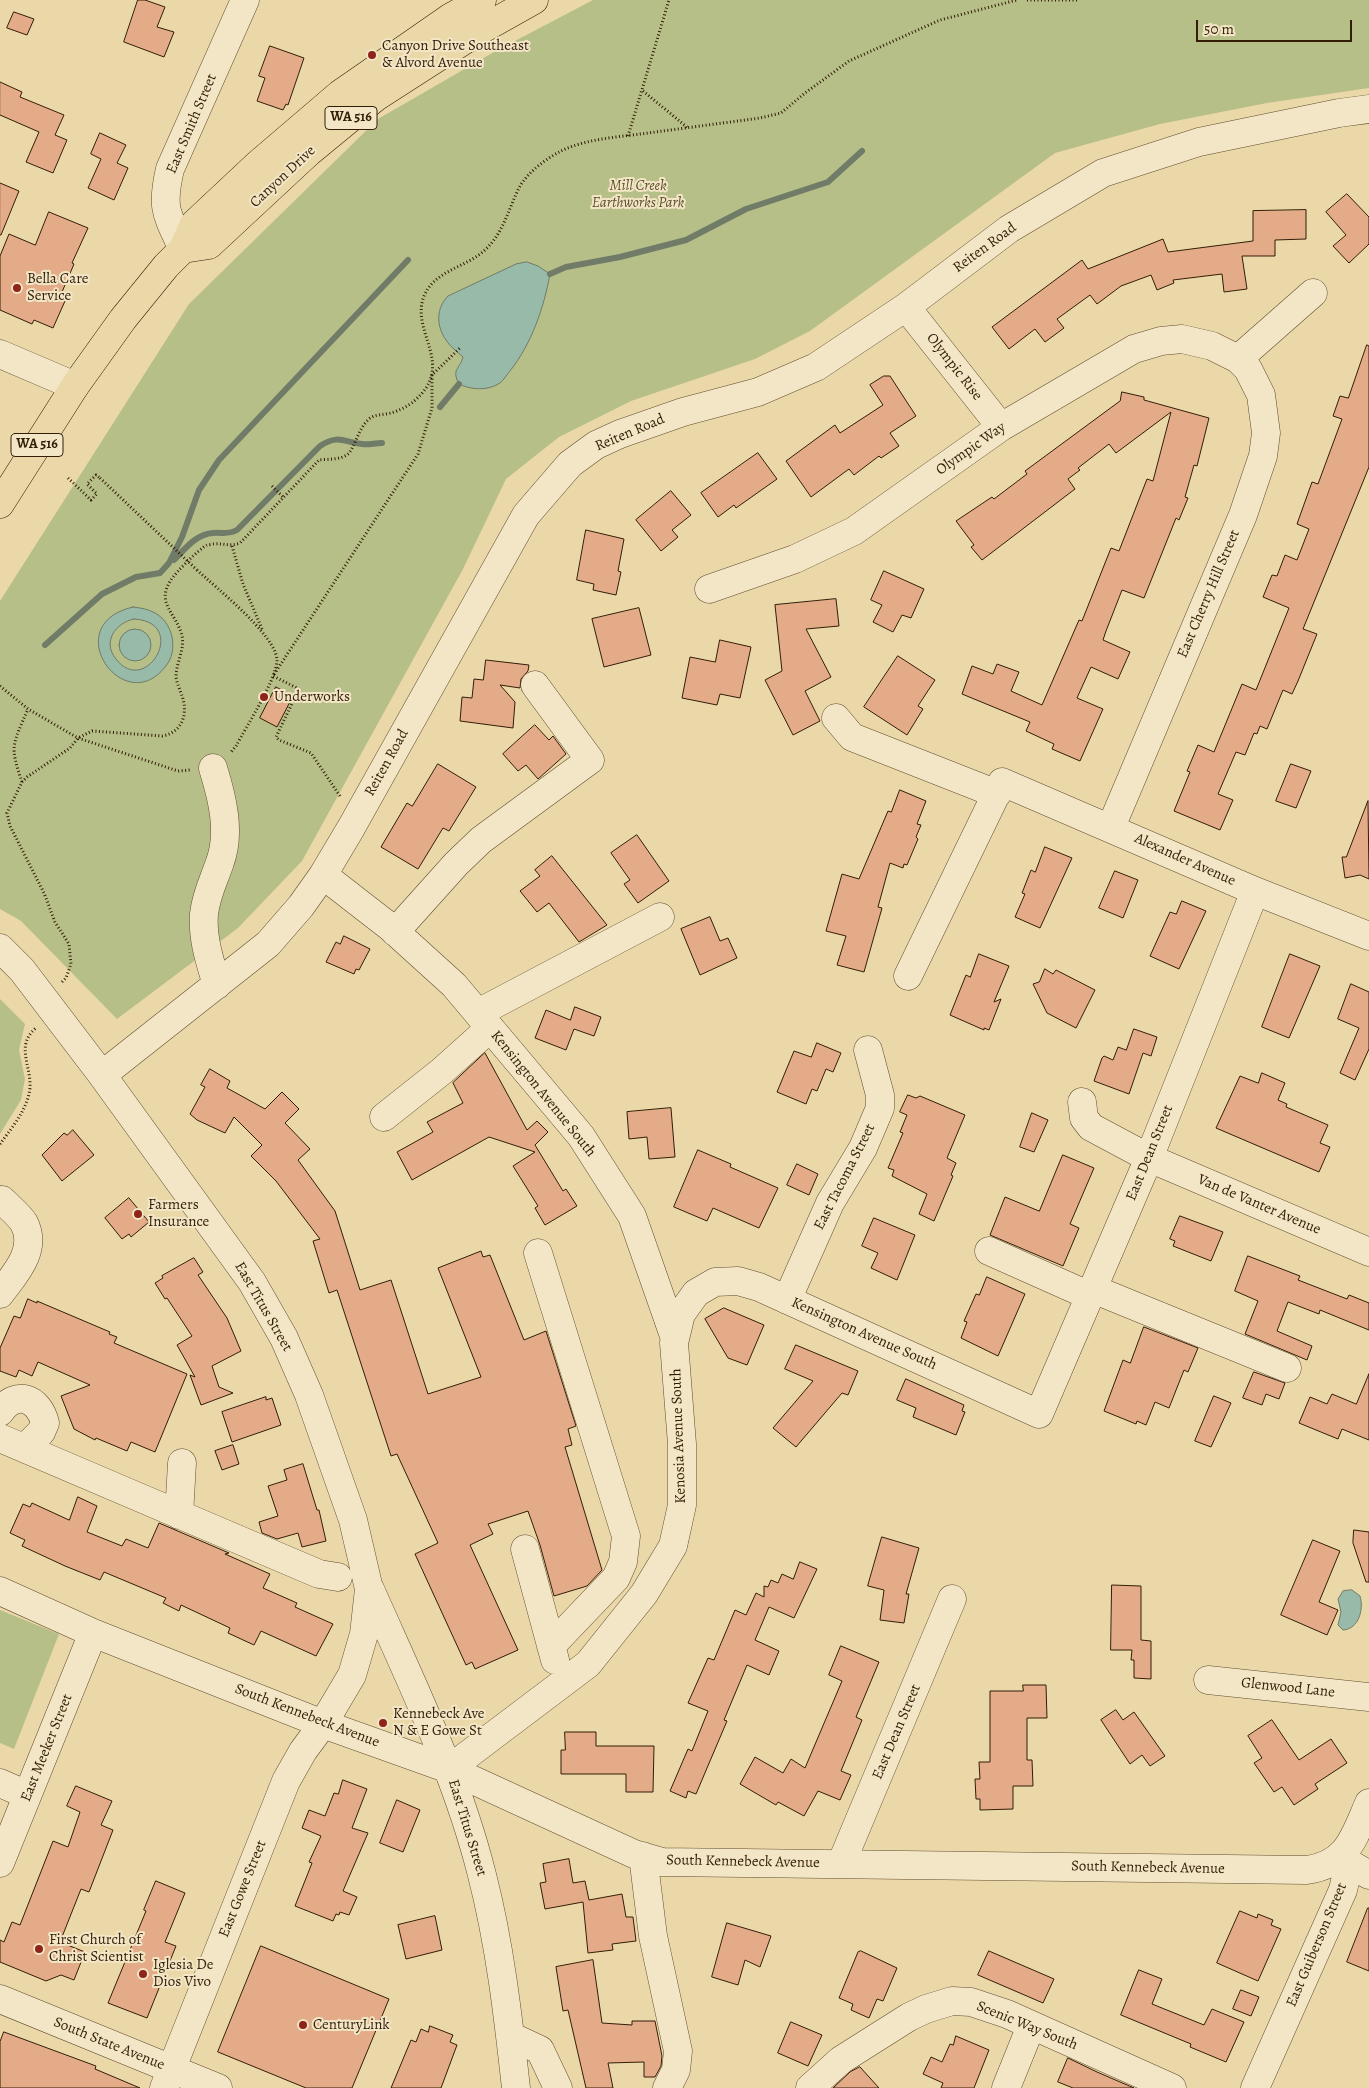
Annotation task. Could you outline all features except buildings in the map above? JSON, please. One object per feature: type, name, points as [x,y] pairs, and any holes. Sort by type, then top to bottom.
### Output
[{"type":"main road","name":"Canyon Drive","points":[[75,386],[123,319],[166,266],[183,249],[194,224],[257,164],[340,94],[452,17],[482,0]]},
{"type":"main road","name":"Canyon Drive","points":[[183,249],[209,245],[309,152],[376,97],[477,32],[534,0]]},
{"type":"main road","name":"WA 516","points":[[0,504],[75,386]]},
{"type":"street","name":"East Smith Street","points":[[183,249],[165,208],[165,192],[170,169],[245,0]]},
{"type":"street","name":"Reiten Road","points":[[102,1076],[268,944],[301,906],[323,875],[526,515],[570,464],[596,445],[620,434],[683,412],[758,392],[816,367],[906,307],[1009,229],[1103,173],[1199,142],[1339,113],[1369,109]]},
{"type":"street","points":[[1238,359],[1313,294]]},
{"type":"street","name":"Olympic Rise","points":[[906,307],[1001,427]]},
{"type":"street","name":"Olympic Way","points":[[709,588],[795,559],[854,532],[1001,427],[1119,357],[1148,344],[1174,339],[1190,340],[1212,346],[1238,359]]},
{"type":"street","points":[[0,354],[75,386]]},
{"type":"street","name":"East Cherry Hill Street","points":[[1111,827],[1243,515],[1263,456],[1266,433],[1261,395],[1248,369],[1238,359]]},
{"type":"street","points":[[396,932],[456,864],[481,840],[590,760],[536,685]]},
{"type":"street","name":"Alexander Avenue","points":[[836,718],[852,737],[1111,827],[1255,890],[1369,936]]},
{"type":"street","points":[[213,768],[222,796],[224,842],[221,861],[207,893],[204,915],[205,944],[216,986]]},
{"type":"street","points":[[908,976],[999,788]]},
{"type":"street","name":"Kensington Avenue South","points":[[323,875],[396,932],[454,985],[581,1136],[632,1216],[674,1336]]},
{"type":"street","name":"East Dean Street","points":[[1039,1414],[1149,1158],[1255,890]]},
{"type":"street","points":[[384,1117],[442,1070],[484,1021],[660,917]]},
{"type":"street","name":"East Titus Street","points":[[0,948],[22,970],[102,1076],[252,1282],[284,1338],[309,1395],[353,1520],[369,1589],[364,1634],[352,1675],[323,1724]]},
{"type":"street","name":"East Tacoma Street","points":[[787,1300],[830,1203],[863,1148],[880,1108],[880,1095],[868,1050]]},
{"type":"street","name":"Van de Vanter Avenue","points":[[1082,1102],[1084,1118],[1091,1127],[1149,1158],[1369,1252]]},
{"type":"street","points":[[0,1202],[2,1200],[23,1222],[29,1237],[27,1253],[22,1265],[0,1294]]},
{"type":"street","points":[[989,1252],[1287,1368]]},
{"type":"street","points":[[538,1253],[626,1536],[623,1562],[616,1578],[552,1646]]},
{"type":"street","name":"Kensington Avenue South","points":[[674,1336],[681,1314],[696,1293],[715,1282],[738,1281],[759,1287],[1039,1414]]},
{"type":"street","name":"Kenosia Avenue South","points":[[449,1769],[588,1664],[644,1594],[673,1546],[682,1505],[682,1444],[674,1336]]},
{"type":"street","points":[[0,1412],[6,1404],[15,1399],[28,1400],[38,1406],[45,1423],[41,1432],[25,1448]]},
{"type":"street","points":[[0,1438],[319,1574],[338,1577]]},
{"type":"street","points":[[179,1515],[182,1464]]},
{"type":"street","points":[[525,1550],[562,1683]]},
{"type":"street","name":"East Titus Street","points":[[368,1582],[449,1769],[482,1874],[506,1992],[516,2088]]},
{"type":"street","name":"South Kennebeck Avenue","points":[[0,1591],[93,1633],[323,1724],[449,1769],[643,1856],[662,1862],[1308,1870],[1324,1867],[1340,1858]]},
{"type":"street","name":"East Dean Street","points":[[841,1864],[952,1599]]},
{"type":"street","name":"East Meeker Street","points":[[0,1863],[93,1633]]},
{"type":"street","name":"Glenwood Lane","points":[[1208,1680],[1369,1697]]},
{"type":"street","name":"East Gowe Street","points":[[168,2079],[286,1781],[303,1751],[323,1724]]},
{"type":"street","points":[[0,1783],[28,1795]]},
{"type":"street","points":[[1369,1803],[1356,1833],[1340,1858],[1369,1875]]},
{"type":"street","points":[[643,1856],[653,1936],[678,2051],[676,2070],[667,2088]]},
{"type":"street","name":"East Guiberson Street","points":[[1255,2088],[1343,1890],[1346,1877],[1340,1858]]},
{"type":"street","name":"South State Avenue","points":[[0,1999],[168,2079],[218,2088]]},
{"type":"street","name":"Scenic Way South","points":[[810,2088],[841,2060],[909,2017],[952,2001],[971,2002],[1007,2014],[1172,2088]]},
{"type":"street","points":[[1006,2088],[1031,2026]]},
{"type":"street","points":[[510,2036],[540,2050],[558,2088]]},
{"type":"path","points":[[628,136],[669,0]]},
{"type":"path","points":[[0,686],[28,709],[78,738],[178,771],[213,768],[226,758],[236,746],[273,676],[418,454],[432,408],[432,358],[421,314],[423,299],[430,285],[446,272],[473,260],[488,248],[501,230],[521,185],[529,174],[563,150],[598,140],[760,118],[781,113],[849,61],[940,20],[1017,0]]},
{"type":"path","points":[[1026,0],[1078,0]]},
{"type":"path","points":[[643,91],[688,128]]},
{"type":"path","points":[[0,1144],[14,1124],[29,1095],[30,1084],[25,1051],[27,1038],[66,978],[71,964],[71,953],[68,944],[55,922],[44,893],[10,826],[7,813],[22,782],[70,748],[78,738],[92,731],[171,735],[179,727],[185,715],[184,701],[176,678],[183,638],[178,622],[166,606],[165,594],[171,579],[205,546],[217,544],[232,546],[240,543],[319,460],[339,458],[348,454],[364,424],[373,416],[392,412],[413,402],[427,388],[432,375],[461,347]]},
{"type":"path","points":[[68,478],[91,500],[97,494],[87,484],[96,475],[100,478],[263,632]]},
{"type":"path","points":[[272,486],[283,497]]},
{"type":"path","points":[[232,546],[243,584],[263,632],[277,659],[273,676]]},
{"type":"path","points":[[273,676],[299,689],[276,737],[310,753],[340,796]]},
{"type":"path","points":[[22,782],[15,761],[13,747],[28,709]]},
{"type":"green space","name":"Mill Creek Earthworks Park","points":[[593,0],[1369,0],[1369,88],[1267,103],[1160,124],[1055,153],[810,331],[755,359],[631,401],[559,437],[506,479],[463,569],[302,861],[238,928],[117,1019],[21,921],[0,909],[0,601],[189,304],[378,119],[494,52]]},
{"type":"green space","points":[[0,999],[25,1024],[19,1050],[25,1079],[21,1100],[0,1134]]},
{"type":"green space","points":[[0,1610],[59,1634],[14,1749],[0,1743]]},
{"type":"shaded area","points":[[527,262],[538,266],[550,274],[541,312],[525,349],[504,379],[495,386],[479,389],[459,384],[456,372],[463,357],[448,343],[440,329],[439,312],[441,306],[448,296],[516,264]]},
{"type":"shaded area","points":[[133,607],[152,612],[166,622],[172,635],[173,650],[168,663],[152,679],[134,683],[118,677],[106,665],[99,649],[100,632],[110,617]],"holes":[[[134,619],[151,623],[159,632],[161,643],[157,655],[150,664],[139,670],[128,669],[112,653],[110,646],[113,634],[116,629],[127,621]]]},
{"type":"shaded area","points":[[135,629],[141,630],[146,634],[150,639],[150,651],[146,656],[141,660],[135,661],[129,660],[124,656],[120,651],[119,645],[120,639],[124,634],[129,630]]},
{"type":"shaded area","points":[[1352,1590],[1360,1596],[1361,1612],[1353,1626],[1343,1630],[1338,1625],[1341,1612],[1338,1599],[1343,1591]]},
{"type":"waterway","points":[[550,274],[566,267],[620,257],[686,240],[746,209],[828,182],[862,151]]},
{"type":"waterway","points":[[45,645],[102,594],[136,577],[160,573],[169,563],[182,537],[199,490],[219,460],[408,260]]},
{"type":"waterway","points":[[440,407],[459,384]]},
{"type":"waterway","points":[[174,560],[201,536],[237,530],[326,442],[341,440],[364,444],[382,443]]},
{"type":"place","name":"Canyon Drive Southeast & Alvord Avenue","points":[[372,55]]},
{"type":"place","name":"Bella Care Service","points":[[17,288]]},
{"type":"place","name":"Underworks","points":[[264,697]]},
{"type":"place","name":"Farmers Insurance","points":[[138,1214]]},
{"type":"place","name":"Kennebeck Ave N & E Gowe St","points":[[383,1723]]},
{"type":"place","name":"First Church of Christ Scientist","points":[[39,1949]]},
{"type":"place","name":"Iglesia De Dios Vivo","points":[[143,1974]]},
{"type":"place","name":"CenturyLink","points":[[303,2025]]}]
